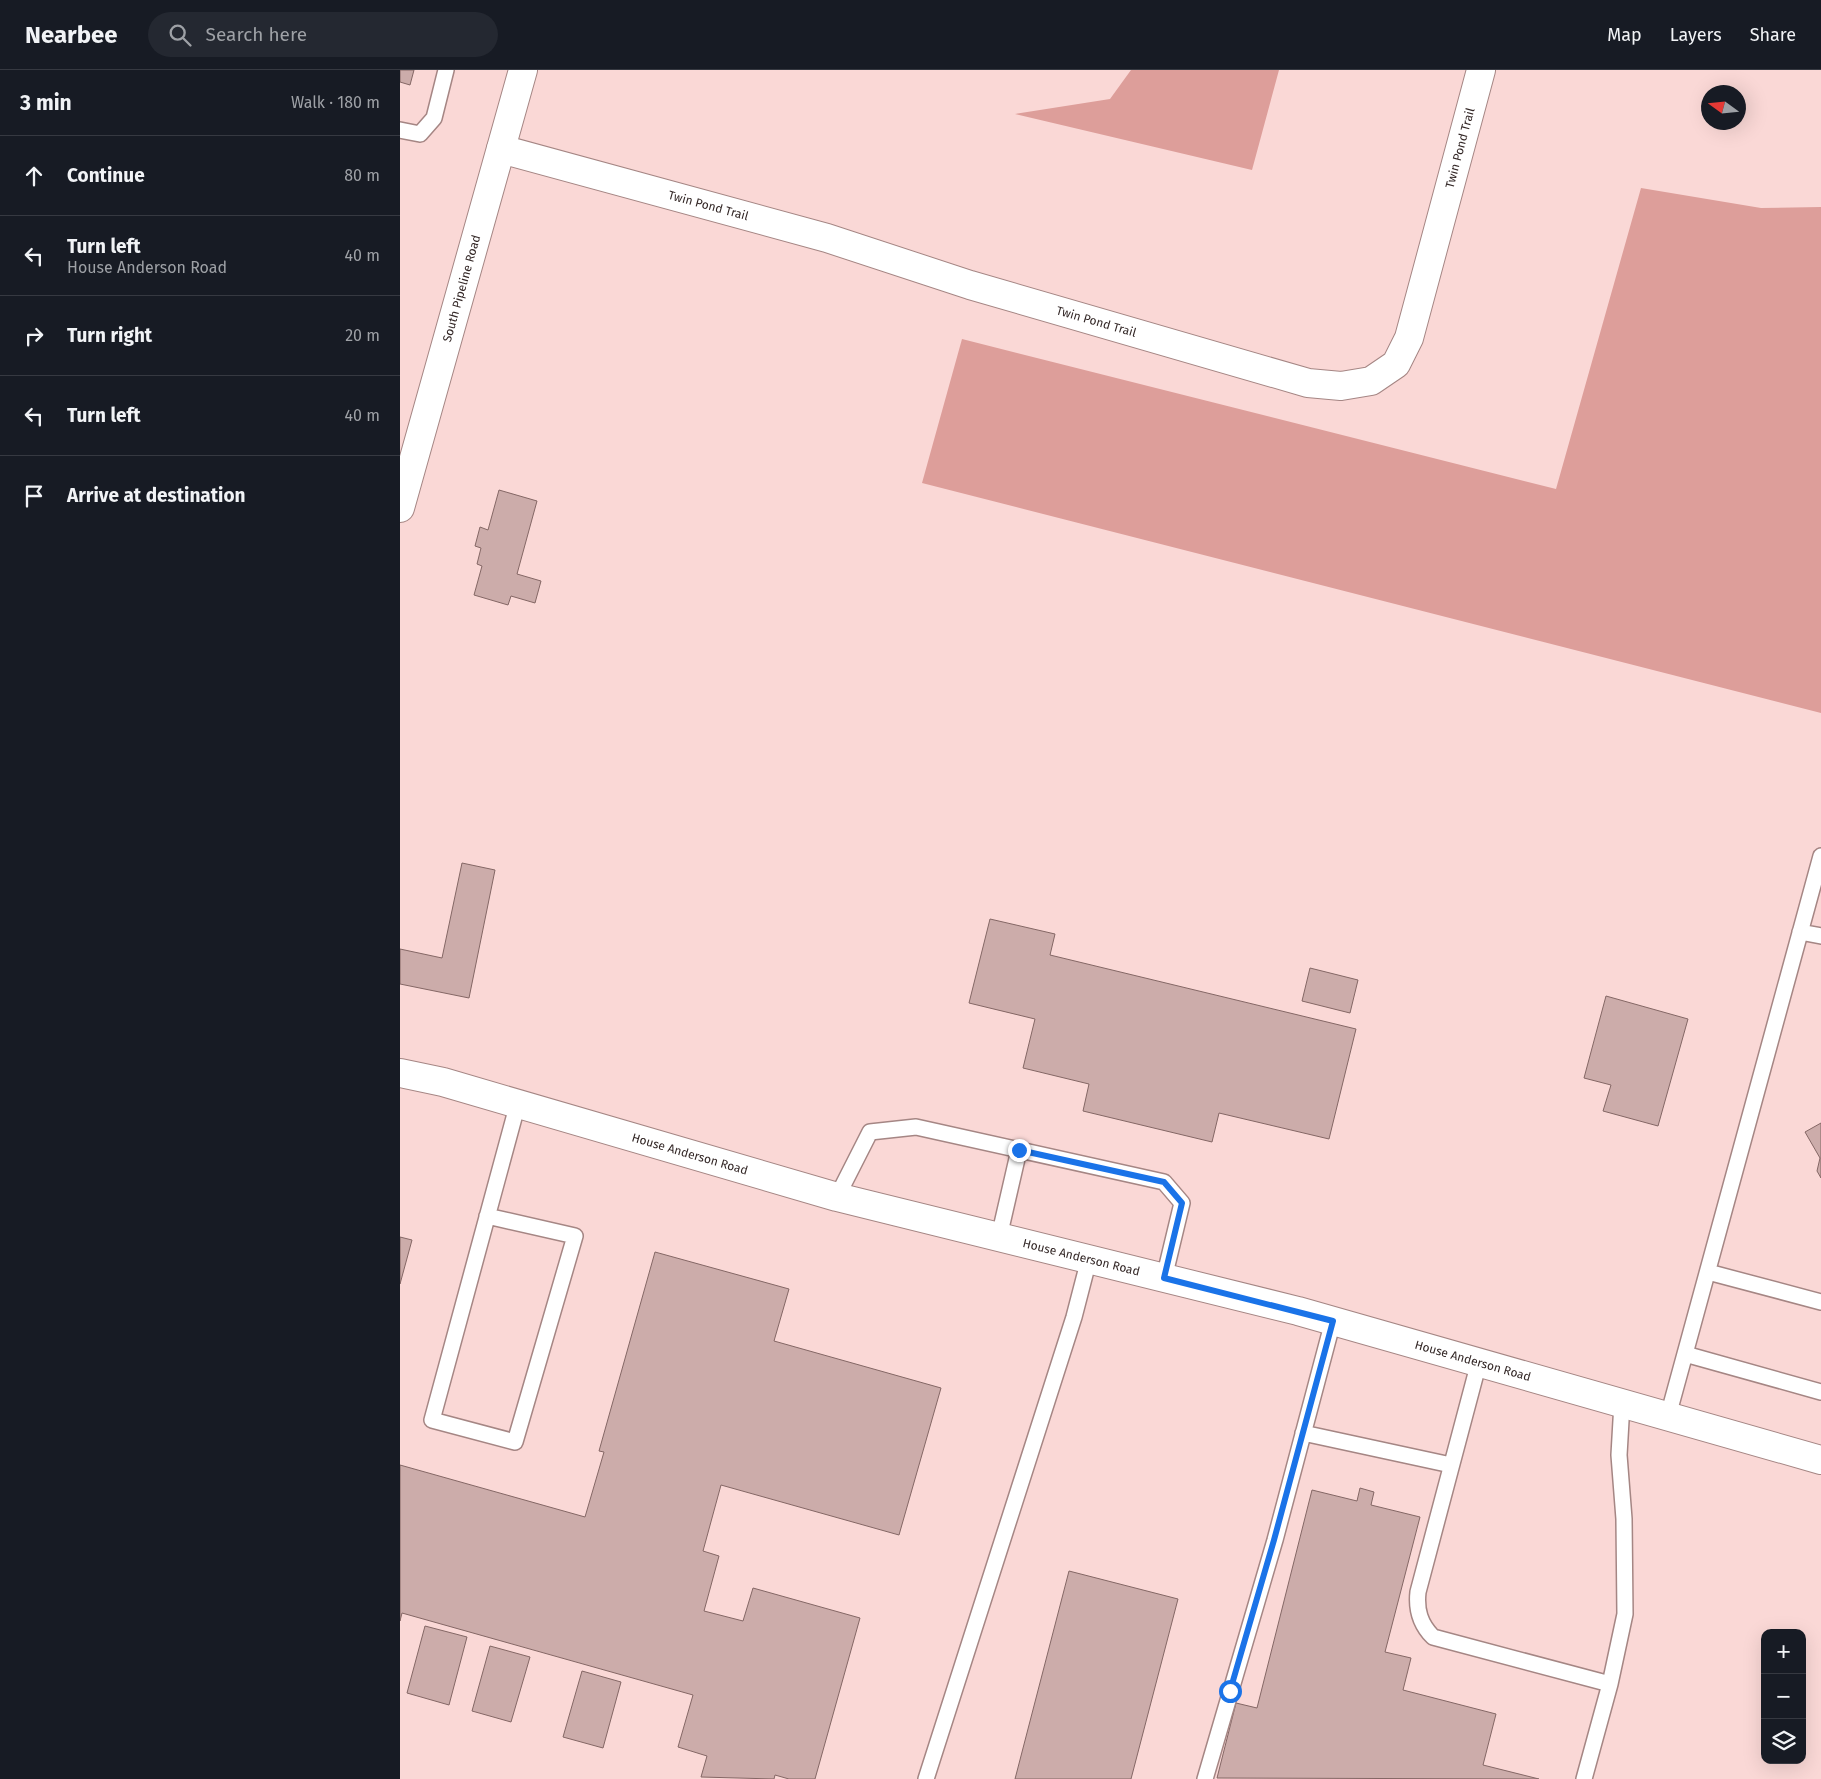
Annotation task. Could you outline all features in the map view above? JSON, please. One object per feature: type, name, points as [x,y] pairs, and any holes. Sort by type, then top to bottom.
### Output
[{"type":"street","name":"South Pipeline Road","points":[[400,508],[523,70]]},
{"type":"street","name":"Twin Pond Trail","points":[[501,149],[826,238],[970,284],[1308,383],[1341,386],[1371,382],[1396,364],[1410,338],[1481,70]]},
{"type":"street","name":"House Anderson Road","points":[[400,1074],[443,1082],[518,1103],[837,1197],[1333,1321],[1821,1460]]},
{"type":"lane","points":[[400,130],[420,134],[434,118],[446,70]]},
{"type":"lane","points":[[1668,1416],[1821,856]]},
{"type":"lane","points":[[1800,932],[1821,936]]},
{"type":"lane","points":[[487,1216],[575,1236],[515,1442],[432,1420],[487,1216],[518,1103]]},
{"type":"lane","points":[[837,1197],[870,1132],[916,1127],[1164,1182],[1182,1203],[1164,1278]]},
{"type":"lane","points":[[999,1237],[1019,1150]]},
{"type":"lane","points":[[926,1779],[1074,1317],[1089,1260]]},
{"type":"lane","points":[[1708,1272],[1821,1302]]},
{"type":"lane","points":[[1205,1779],[1274,1540],[1333,1321]]},
{"type":"lane","points":[[1685,1354],[1821,1392]]},
{"type":"lane","points":[[1479,1362],[1418,1592],[1416,1603],[1422,1626],[1433,1637],[1610,1684]]},
{"type":"lane","points":[[1584,1779],[1610,1684],[1625,1614],[1624,1519],[1619,1455],[1622,1403]]},
{"type":"lane","points":[[1303,1433],[1451,1465]]},
{"type":"shaded area","points":[[1131,70],[1279,70],[1252,170],[1015,114],[1110,99]]},
{"type":"shaded area","points":[[1641,188],[1761,208],[1821,207],[1821,713],[922,483],[962,339],[1556,489]]},
{"type":"building","points":[[400,70],[414,70],[410,85],[400,82]]},
{"type":"building","points":[[499,490],[537,501],[517,574],[541,581],[535,603],[511,596],[508,605],[474,595],[482,566],[477,564],[481,548],[475,546],[480,527],[488,530]]},
{"type":"building","points":[[462,863],[495,870],[469,998],[400,984],[400,949],[442,958]]},
{"type":"building","points":[[990,919],[1055,934],[1050,955],[1356,1029],[1329,1139],[1219,1113],[1212,1142],[1083,1111],[1089,1084],[1023,1068],[1035,1019],[969,1003]]},
{"type":"building","points":[[1310,968],[1358,980],[1350,1013],[1302,1001]]},
{"type":"building","points":[[1606,996],[1688,1019],[1658,1126],[1603,1111],[1611,1085],[1584,1078]]},
{"type":"building","points":[[1821,1123],[1821,1178],[1817,1171],[1820,1158],[1805,1132]]},
{"type":"building","points":[[400,1237],[412,1240],[400,1284]]},
{"type":"building","points":[[655,1252],[789,1289],[774,1341],[941,1388],[899,1535],[721,1485],[703,1551],[719,1556],[704,1611],[743,1621],[753,1588],[860,1618],[815,1779],[789,1779],[775,1775],[774,1779],[701,1777],[707,1756],[678,1747],[693,1695],[402,1613],[400,1621],[400,1465],[585,1517],[604,1452],[599,1451]]},
{"type":"building","points":[[1360,1488],[1374,1492],[1371,1505],[1420,1517],[1385,1652],[1411,1658],[1403,1690],[1496,1714],[1483,1765],[1539,1779],[1217,1778],[1236,1703],[1257,1708],[1312,1490],[1357,1501]]},
{"type":"building","points":[[1069,1571],[1178,1599],[1131,1779],[1015,1779]]},
{"type":"building","points":[[425,1626],[467,1637],[449,1705],[407,1693]]},
{"type":"building","points":[[490,1646],[530,1657],[511,1722],[472,1711]]},
{"type":"building","points":[[582,1671],[621,1682],[603,1748],[563,1737]]},
{"type":"route","points":[[1019,1150],[1164,1182],[1182,1203],[1164,1278],[1333,1321],[1274,1540],[1230,1691]]}]
